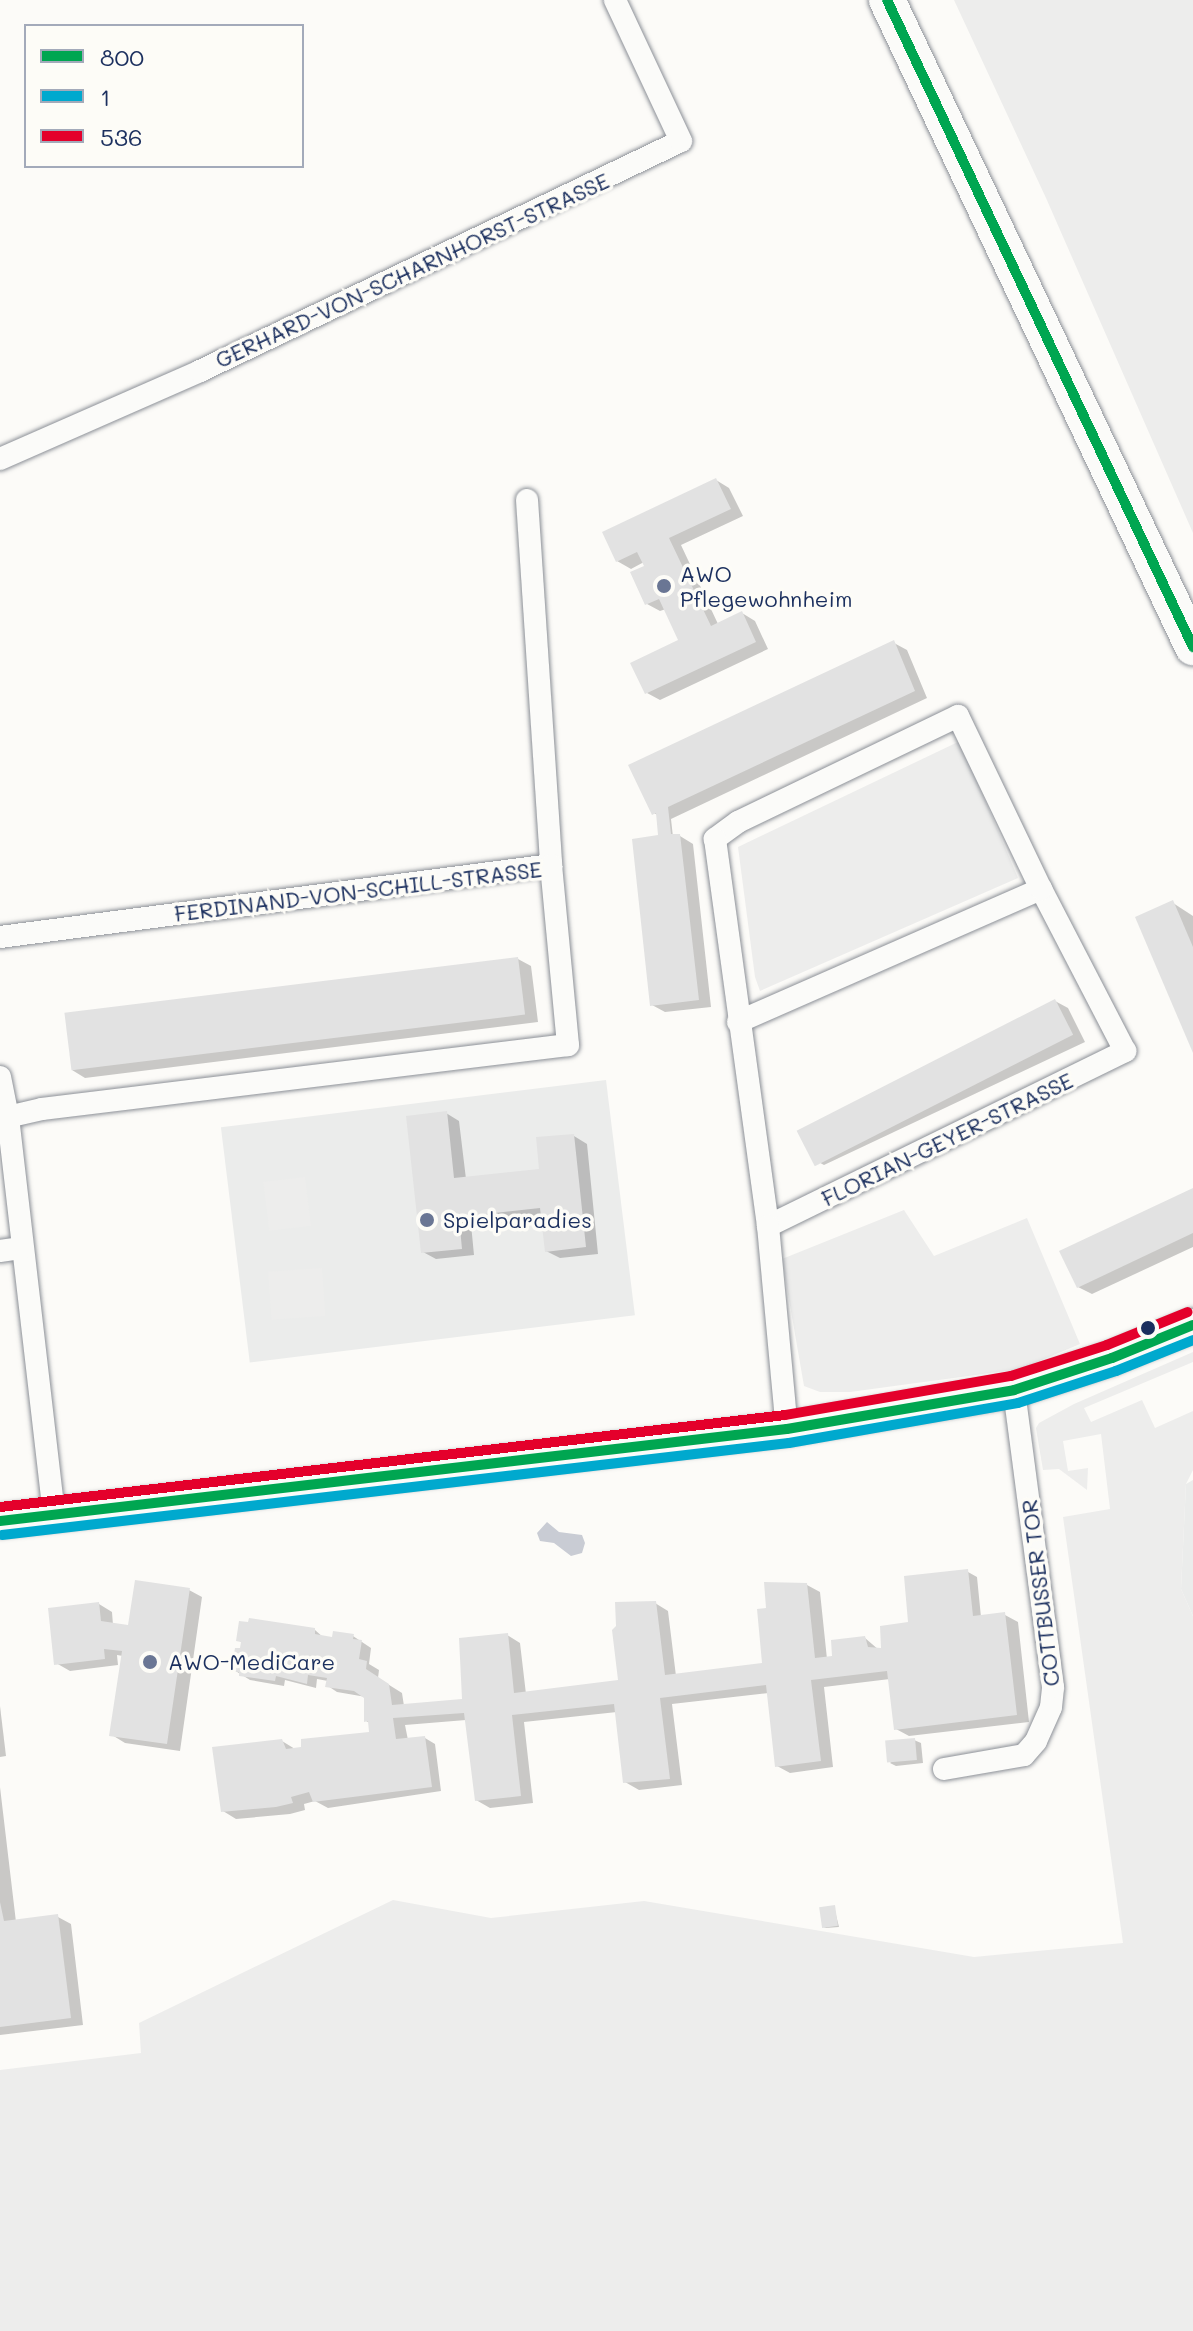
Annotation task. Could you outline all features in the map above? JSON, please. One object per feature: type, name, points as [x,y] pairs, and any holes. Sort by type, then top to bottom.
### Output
[{"type":"main road","points":[[887,0],[1193,647]]},
{"type":"street","name":"GERHARD-VON-SCHARNHORST-STRASSE","points":[[0,459],[228,358],[681,141],[615,0]]},
{"type":"street","points":[[527,500],[551,865]]},
{"type":"street","points":[[738,1022],[1041,889],[958,716],[738,822],[715,839],[738,1022],[768,1226],[787,1429]]},
{"type":"street","name":"FERDINAND-VON-SCHILL-STRASSE","points":[[0,937],[551,865],[568,1045],[42,1109],[8,1117]]},
{"type":"street","name":"FLORIAN-GEYER-STRASSE","points":[[768,1226],[1125,1051],[1041,889]]},
{"type":"street","points":[[0,1077],[8,1117],[11,1249],[54,1515]]},
{"type":"street","points":[[0,1521],[787,1429],[1014,1390],[1088,1367],[1193,1325]]},
{"type":"street","name":"COTTBUSSER TOR","points":[[944,1769],[1024,1755],[1036,1741],[1051,1707],[1053,1687],[1014,1390]]},
{"type":"shaded area","points":[[954,0],[1193,0],[1193,533],[1046,198]]},
{"type":"shaded area","points":[[960,741],[1018,878],[760,991],[755,977],[738,847]]},
{"type":"shaded area","name":"Spielparadies","points":[[606,1080],[635,1315],[250,1363],[221,1127]]},
{"type":"shaded area","points":[[305,1177],[311,1226],[269,1231],[263,1182]]},
{"type":"shaded area","points":[[904,1210],[934,1256],[1027,1218],[1080,1344],[1020,1369],[850,1392],[820,1392],[804,1386],[782,1259]]},
{"type":"shaded area","points":[[322,1268],[325,1316],[271,1320],[268,1272]]},
{"type":"shaded area","points":[[1193,1352],[1193,1362],[1084,1408],[1091,1422],[1142,1400],[1155,1428],[1193,1411],[1193,1470],[1186,1484],[1181,1589],[1193,1616],[1193,2331],[0,2331],[0,2070],[141,2053],[139,2023],[393,1900],[491,1918],[644,1901],[974,1957],[1123,1943],[1063,1517],[1110,1509],[1101,1434],[1063,1441],[1068,1471],[1088,1468],[1087,1490],[1059,1469],[1043,1470],[1036,1428],[1039,1423],[1074,1404]]},
{"type":"shaded area","points":[[1193,1480],[1193,1616],[1181,1589],[1186,1484]]},
{"type":"shaded area","points":[[547,1522],[559,1532],[582,1535],[585,1543],[582,1553],[571,1556],[554,1543],[540,1541],[537,1533]]},
{"type":"building","name":"AWO Pflegewohnheim","points":[[716,478],[731,509],[669,538],[711,626],[742,611],[756,642],[645,694],[630,663],[678,640],[659,599],[645,605],[630,572],[644,566],[637,552],[616,562],[602,532]]},
{"type":"building","points":[[894,640],[915,691],[668,807],[671,834],[680,834],[699,1000],[650,1006],[632,839],[658,835],[656,813],[652,815],[628,765]]},
{"type":"building","points":[[1173,900],[1193,947],[1193,1053],[1135,917]]},
{"type":"building","points":[[518,957],[525,1015],[71,1070],[64,1013]]},
{"type":"building","points":[[1055,999],[1073,1035],[815,1166],[797,1131]]},
{"type":"building","points":[[447,1111],[454,1178],[539,1169],[536,1137],[574,1134],[586,1247],[545,1252],[540,1208],[459,1217],[462,1249],[421,1253],[406,1116]]},
{"type":"building","points":[[1193,1188],[1193,1233],[1077,1288],[1059,1251]]},
{"type":"building","points":[[968,1569],[973,1616],[1005,1612],[1017,1715],[894,1730],[887,1671],[811,1680],[821,1761],[775,1767],[766,1685],[660,1698],[670,1779],[623,1783],[614,1704],[512,1715],[521,1796],[475,1801],[464,1713],[393,1718],[396,1739],[425,1736],[432,1787],[313,1802],[309,1792],[291,1797],[293,1803],[276,1807],[221,1812],[212,1747],[282,1739],[286,1749],[301,1747],[301,1739],[369,1732],[368,1721],[364,1722],[364,1698],[354,1691],[325,1687],[327,1678],[308,1675],[307,1684],[276,1676],[275,1681],[239,1676],[239,1672],[231,1671],[235,1648],[240,1648],[241,1642],[236,1641],[239,1621],[248,1622],[249,1618],[315,1628],[315,1634],[332,1637],[333,1631],[354,1634],[353,1639],[362,1640],[359,1659],[367,1661],[366,1669],[389,1684],[392,1705],[462,1699],[459,1638],[508,1633],[514,1693],[618,1680],[612,1630],[616,1626],[615,1602],[656,1601],[665,1675],[762,1663],[757,1609],[766,1608],[764,1582],[807,1583],[815,1658],[832,1656],[831,1640],[865,1636],[868,1647],[881,1648],[880,1626],[908,1622],[904,1576]]},
{"type":"building","name":"AWO-MediCare","points":[[135,1580],[190,1588],[167,1744],[109,1736],[122,1651],[104,1649],[105,1659],[54,1665],[48,1608],[99,1602],[101,1621],[128,1625]]},
{"type":"building","points":[[915,1738],[917,1760],[887,1763],[885,1741]]},
{"type":"building","points":[[0,1902],[4,1921],[58,1914],[71,2018],[0,2027]]},
{"type":"building","points":[[835,1905],[838,1926],[822,1928],[819,1907]]},
{"type":"transit line","name":"800","points":[[887,0],[1193,647]]},
{"type":"transit line","name":"536","points":[[0,1507],[785,1415],[1011,1376],[1107,1345],[1188,1312]]},
{"type":"transit line","name":"800","points":[[0,1521],[787,1429],[1014,1390],[1112,1358],[1193,1325]]},
{"type":"transit line","name":"1","points":[[2,1535],[789,1443],[1018,1403],[1116,1371],[1193,1340]]},
{"type":"place","name":"AWO Pflegewohnheim","points":[[664,586]]},
{"type":"place","name":"Spielparadies","points":[[427,1220]]},
{"type":"place","name":"AWO-MediCare","points":[[150,1662]]}]
